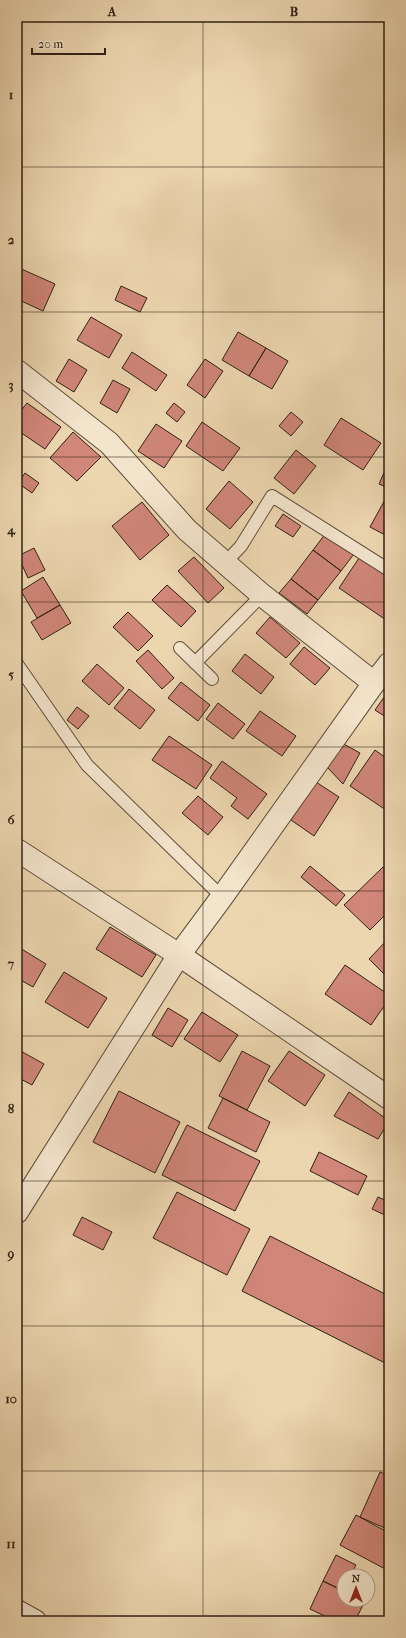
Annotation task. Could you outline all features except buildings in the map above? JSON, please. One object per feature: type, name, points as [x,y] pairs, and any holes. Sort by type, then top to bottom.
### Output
[{"type":"street","points":[[17,371],[110,442],[187,530],[262,595],[374,683]]},
{"type":"street","points":[[17,1212],[179,955],[389,664]]},
{"type":"street","points":[[17,850],[179,955],[389,1098]]},
{"type":"street","points":[[17,1611],[35,1621]]},
{"type":"lane","points":[[225,563],[241,546],[272,496],[389,570]]},
{"type":"lane","points":[[195,663],[262,595]]},
{"type":"lane","points":[[180,648],[212,678]]},
{"type":"lane","points":[[17,664],[87,765],[222,897]]}]
